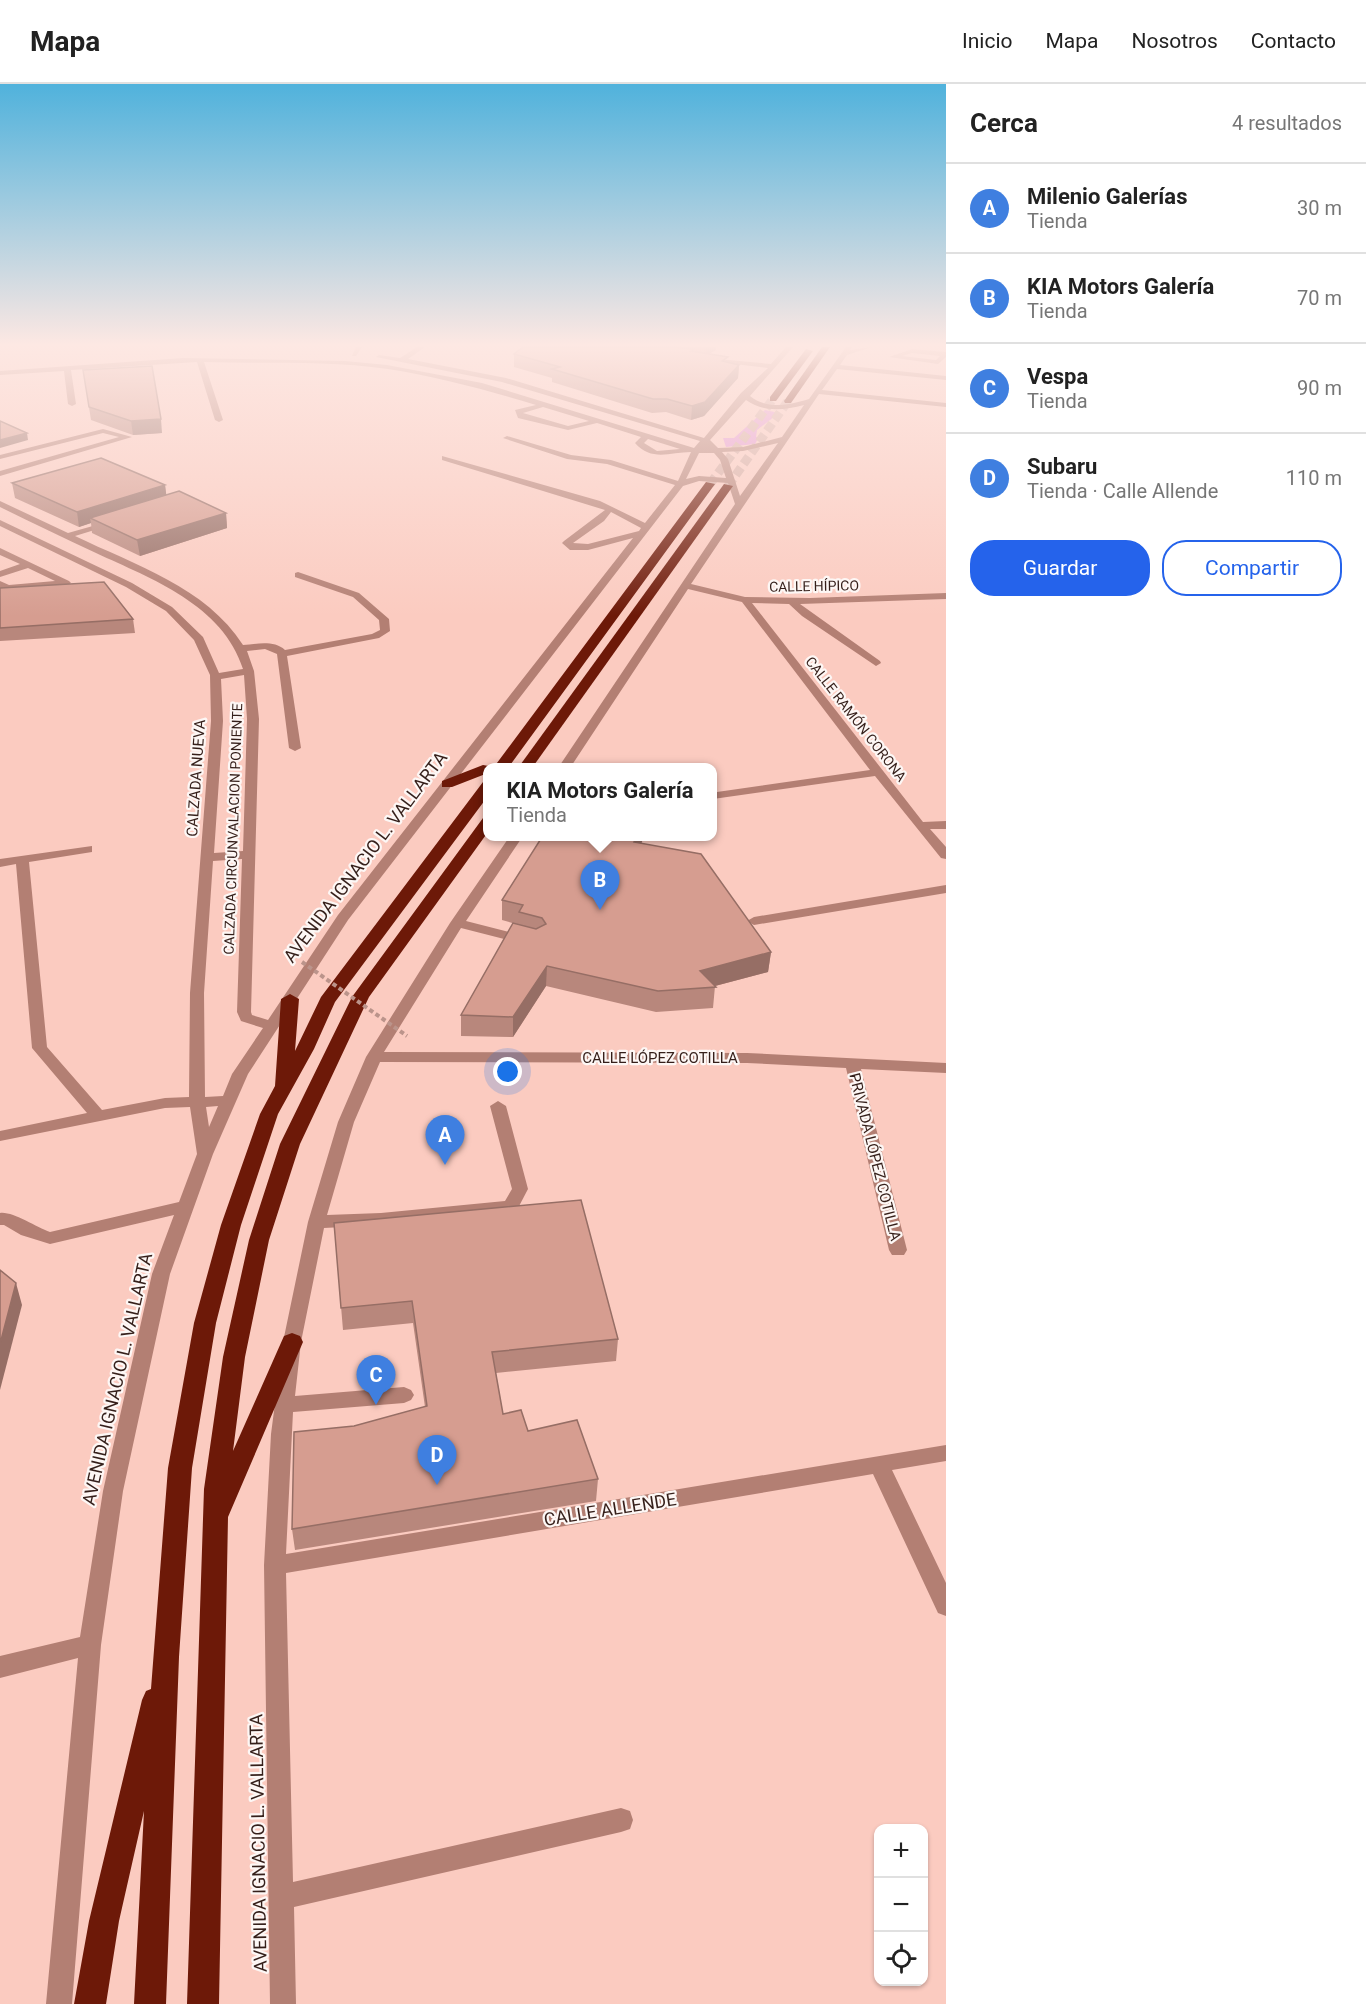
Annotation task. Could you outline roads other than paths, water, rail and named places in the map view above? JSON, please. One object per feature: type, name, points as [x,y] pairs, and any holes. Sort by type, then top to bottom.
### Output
[{"type":"highway","points":[[504,763],[710,484]]},
{"type":"highway","points":[[531,763],[730,484]]},
{"type":"highway","points":[[447,784],[483,770]]},
{"type":"highway","points":[[150,2004],[166,1657],[180,1468],[205,1323],[231,1225],[269,1114],[327,1001],[483,792]]},
{"type":"highway","points":[[203,2004],[216,1489],[234,1357],[259,1240],[290,1144],[361,997],[483,827]]},
{"type":"highway","points":[[282,1090],[290,999]]},
{"type":"highway","points":[[217,1516],[292,1342]]},
{"type":"highway","points":[[90,2004],[104,1921],[166,1657]]},
{"type":"street","points":[[0,457],[81,437]]},
{"type":"street","points":[[0,474],[126,437]]},
{"type":"street","points":[[646,437],[639,443],[644,449],[668,455],[756,447],[785,439]]},
{"type":"street","points":[[649,437],[693,453]]},
{"type":"street","points":[[692,437],[707,441],[718,451],[739,504]]},
{"type":"street","points":[[693,453],[711,437]]},
{"type":"street","points":[[507,438],[570,458],[608,462],[680,484],[699,478],[730,484]]},
{"type":"street","points":[[567,763],[684,585],[785,439]]},
{"type":"street","name":"AVENIDA IGNACIO L. VALLARTA","points":[[59,2004],[90,1645],[113,1491],[161,1274],[205,1154],[240,1074],[343,918],[680,484],[693,453]]},
{"type":"street","points":[[446,458],[597,503],[609,510],[635,517],[644,531],[588,547],[573,548],[567,543],[601,519],[609,510]]},
{"type":"street","name":"CALZADA CIRCUNVALACION PONIENTE","points":[[0,504],[187,595],[213,615],[239,649],[249,671],[253,719],[244,1012],[246,1018],[272,1026]]},
{"type":"street","points":[[68,536],[120,524],[80,542]]},
{"type":"street","name":"CALZADA NUEVA","points":[[3,527],[129,585],[169,609],[199,639],[215,677],[217,721],[197,993],[197,1101],[205,1154]]},
{"type":"street","points":[[0,551],[66,583],[8,588],[0,584]]},
{"type":"street","points":[[0,574],[28,565]]},
{"type":"street","points":[[282,654],[375,636],[385,631],[384,619],[356,595],[298,575]]},
{"type":"street","name":"CALLE HÍPICO","points":[[684,585],[745,600],[792,601],[946,596]]},
{"type":"street","name":"CALLE RAMÓN CORONA","points":[[745,600],[920,826],[946,855]]},
{"type":"street","points":[[792,601],[806,614],[876,663]]},
{"type":"street","points":[[239,649],[265,646],[278,649],[282,654],[295,748]]},
{"type":"street","points":[[215,677],[249,671]]},
{"type":"street","points":[[717,796],[878,772]]},
{"type":"street","points":[[920,826],[946,825]]},
{"type":"street","name":"AVENIDA IGNACIO L. VALLARTA","points":[[284,2004],[275,1565],[284,1405],[292,1342],[317,1222],[346,1122],[374,1057],[457,923],[514,841]]},
{"type":"street","points":[[0,863],[88,849]]},
{"type":"street","points":[[207,857],[248,855]]},
{"type":"street","points":[[22,859],[40,1048],[98,1116]]},
{"type":"street","points":[[754,921],[946,889]]},
{"type":"street","points":[[457,923],[536,943]]},
{"type":"street","name":"CALLE LÓPEZ COTILLA","points":[[374,1057],[747,1058],[946,1068]]},
{"type":"street","name":"PRIVADA LÓPEZ COTILLA","points":[[852,1063],[898,1250]]},
{"type":"street","points":[[0,1136],[165,1103],[228,1101]]},
{"type":"street","points":[[317,1222],[381,1219],[511,1206],[520,1189],[498,1106]]},
{"type":"street","points":[[0,1219],[6,1218],[27,1231],[50,1238],[186,1206]]},
{"type":"street","points":[[284,1405],[404,1395]]},
{"type":"street","name":"CALLE ALLENDE","points":[[275,1565],[946,1453]]},
{"type":"street","points":[[879,1465],[946,1606]]},
{"type":"street","points":[[0,1667],[90,1645]]},
{"type":"street","points":[[282,1897],[621,1820]]},
{"type":"tunnel","points":[[710,484],[745,437]]},
{"type":"tunnel","points":[[728,486],[763,437]]},
{"type":"place","name":"KIA Motors Galería","points":[[600,910]]},
{"type":"place","name":"Milenio Galerías","points":[[445,1165]]},
{"type":"place","name":"Vespa","points":[[376,1405]]},
{"type":"place","name":"Subaru","points":[[437,1485]]}]
